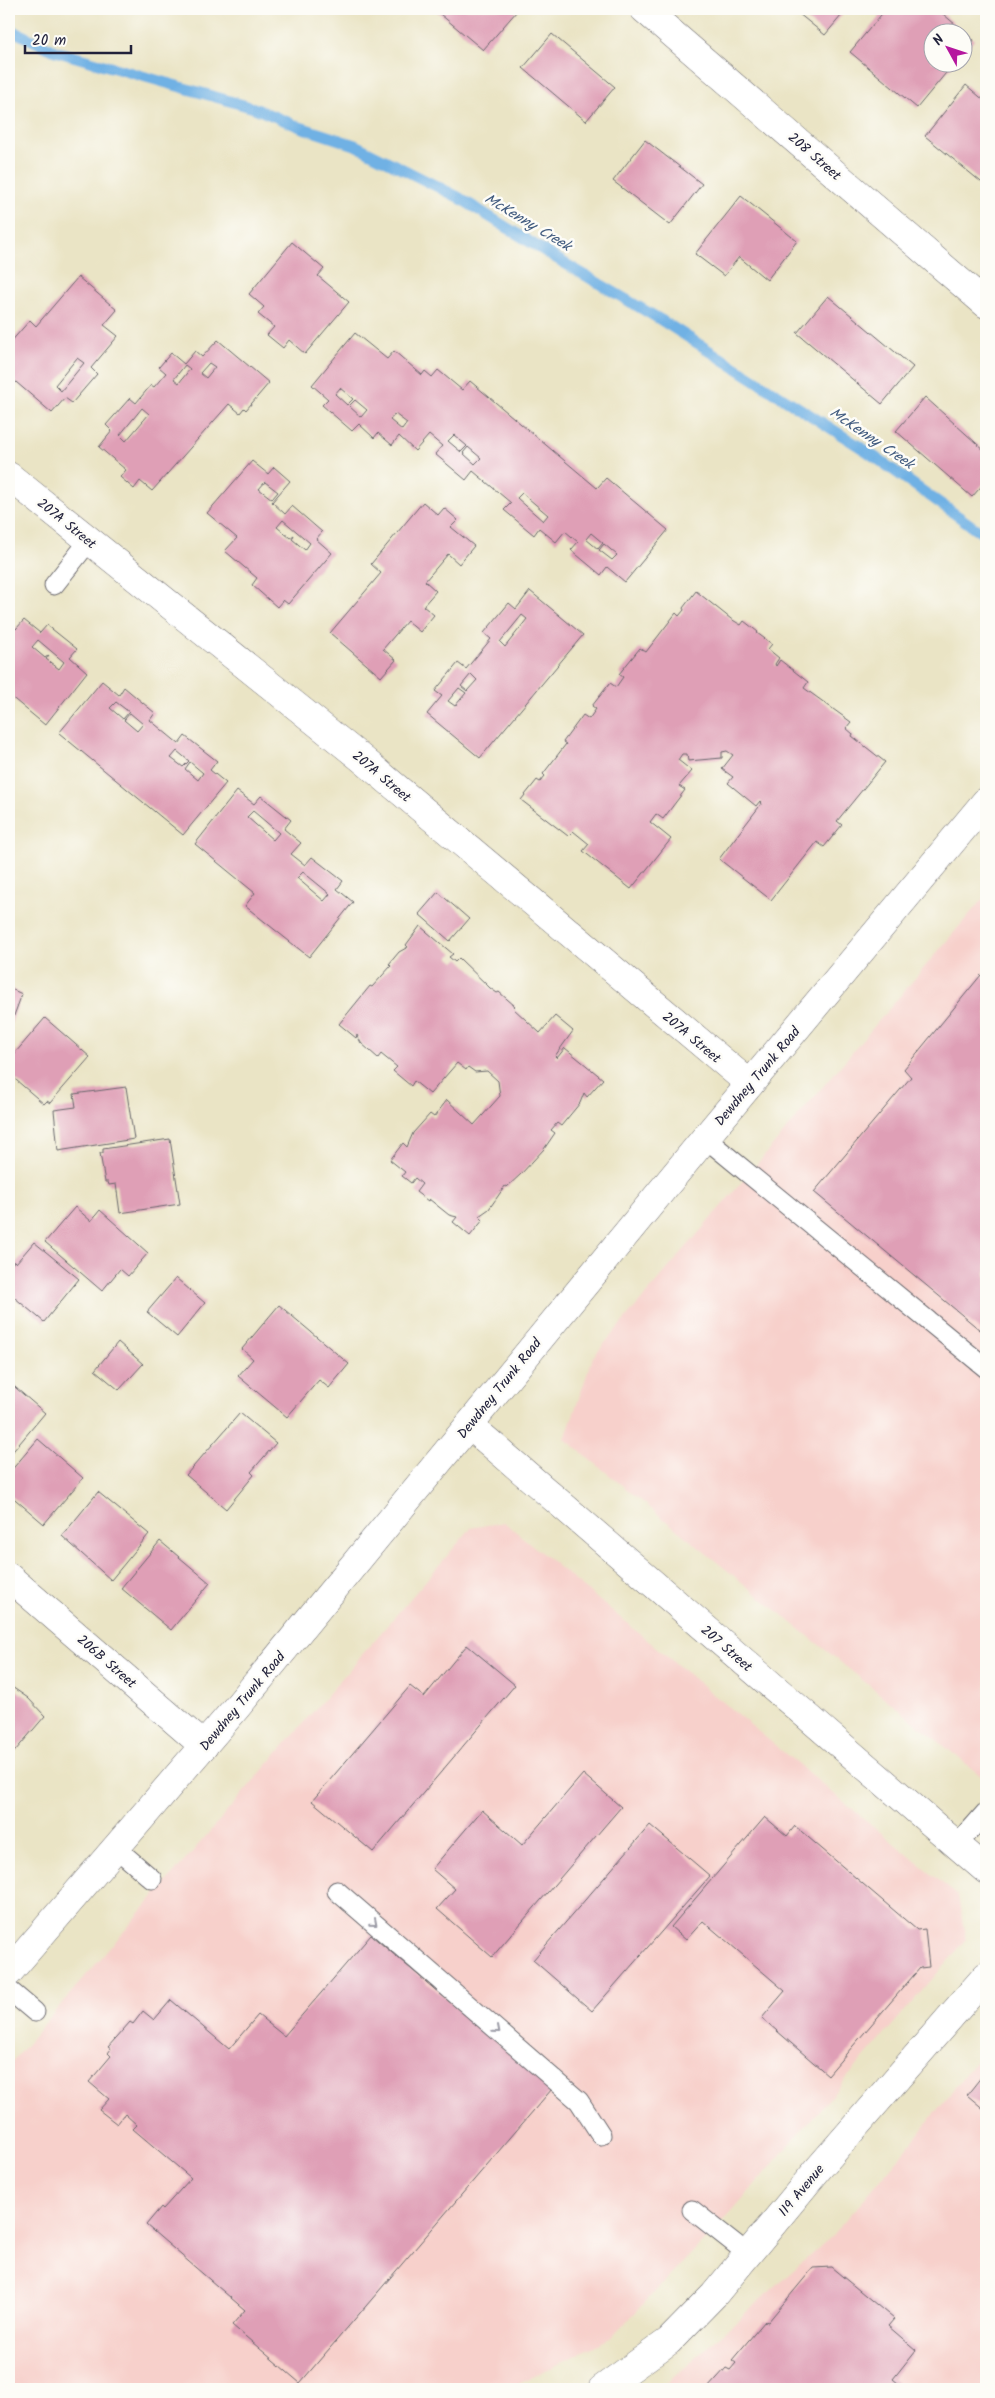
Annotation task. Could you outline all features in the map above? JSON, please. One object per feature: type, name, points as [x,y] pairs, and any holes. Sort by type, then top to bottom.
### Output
[{"type":"street","name":"208 Street","points":[[644,9],[986,304]]},
{"type":"street","name":"207A Street","points":[[9,476],[361,758],[750,1084]]},
{"type":"street","name":"Dewdney Trunk Road","points":[[9,1972],[204,1746],[705,1138],[986,801]]},
{"type":"street","name":"207 Street","points":[[469,1425],[986,1870]]},
{"type":"street","name":"206B Street","points":[[9,1577],[204,1746]]},
{"type":"street","name":"119 Avenue","points":[[602,2389],[669,2341],[714,2295],[819,2168],[986,1976]]},
{"type":"lane","points":[[54,585],[89,541]]},
{"type":"lane","points":[[705,1138],[986,1368]]},
{"type":"lane","points":[[958,1845],[986,1812]]},
{"type":"lane","points":[[116,1848],[152,1879]]},
{"type":"lane","points":[[337,1891],[579,2101],[601,2135]]},
{"type":"lane","points":[[9,1990],[35,2012]]},
{"type":"lane","points":[[692,2210],[748,2254]]},
{"type":"shaded area","points":[[985,896],[986,1780],[565,1439],[593,1357]]},
{"type":"shaded area","points":[[504,1522],[958,1896],[966,1940],[732,2211],[612,2337],[509,2389],[9,2389],[9,2065],[471,1528]]},
{"type":"shaded area","points":[[986,2048],[986,2389],[660,2389],[833,2235],[908,2147]]},
{"type":"building","points":[[434,9],[515,9],[517,11],[483,50]]},
{"type":"building","points":[[793,9],[847,9],[825,35]]},
{"type":"building","points":[[886,9],[937,9],[953,22],[922,22],[922,72],[947,72],[917,108],[850,52]]},
{"type":"building","points":[[552,34],[615,87],[586,121],[523,68]]},
{"type":"building","points":[[966,85],[986,102],[986,186],[925,136]]},
{"type":"building","points":[[645,140],[702,184],[670,225],[613,181]]},
{"type":"building","points":[[741,196],[797,241],[767,280],[739,257],[724,276],[695,254]]},
{"type":"building","points":[[292,242],[324,269],[318,276],[349,302],[305,354],[289,340],[283,348],[267,335],[274,327],[258,314],[264,307],[249,294]]},
{"type":"building","points":[[78,277],[117,310],[104,325],[118,336],[91,368],[97,374],[72,403],[65,398],[52,413],[9,376],[9,344],[30,320],[36,326]],"holes":[[[77,358],[84,363],[61,391],[55,385]]]},
{"type":"building","points":[[828,296],[913,367],[882,404],[797,333]]},
{"type":"building","points":[[355,333],[387,359],[394,351],[422,375],[425,371],[432,377],[438,370],[462,390],[470,381],[597,488],[606,478],[668,530],[625,582],[607,567],[601,575],[571,550],[578,542],[565,531],[556,542],[539,528],[534,535],[504,510],[511,503],[473,471],[466,480],[435,454],[442,446],[429,435],[415,451],[399,436],[392,445],[378,433],[374,438],[359,424],[352,431],[322,405],[328,399],[312,385]],"holes":[[[340,388],[353,399],[347,405],[335,394]],[[355,400],[367,410],[361,417],[349,406]],[[395,414],[407,423],[402,430],[390,420]],[[454,435],[467,446],[461,452],[448,441]],[[468,447],[481,458],[475,464],[463,453]],[[522,493],[548,515],[543,521],[517,498]],[[591,533],[603,543],[598,549],[586,539]],[[604,544],[617,555],[612,560],[599,550]]]},
{"type":"building","points":[[218,340],[269,383],[246,410],[244,408],[240,413],[229,404],[152,491],[140,481],[134,489],[120,477],[126,470],[99,447],[112,431],[106,425],[130,398],[136,403],[151,385],[154,387],[166,373],[159,367],[171,353],[184,364],[195,351],[202,357]],"holes":[[[209,363],[215,367],[206,378],[200,373]],[[185,365],[190,369],[179,383],[174,379]],[[142,408],[149,414],[126,441],[120,435]]]},
{"type":"building","points":[[925,397],[986,452],[986,481],[972,497],[896,431]]},
{"type":"building","points":[[252,461],[268,474],[274,467],[290,481],[272,502],[285,514],[292,506],[322,532],[316,539],[332,553],[288,604],[283,600],[277,607],[252,585],[257,578],[225,551],[237,538],[207,513]],"holes":[[[265,482],[278,492],[272,499],[259,489]],[[283,520],[310,543],[305,550],[292,539],[294,535],[290,538],[277,527]]]},
{"type":"building","points":[[423,502],[438,515],[444,508],[458,520],[451,527],[474,546],[459,564],[448,554],[425,581],[436,591],[423,606],[434,615],[420,632],[407,621],[383,649],[396,660],[381,677],[330,633],[381,573],[371,564]]},
{"type":"building","points":[[530,591],[583,635],[480,758],[427,714],[442,696],[435,691],[458,663],[466,669],[491,639],[484,633],[509,603],[516,609]],"holes":[[[522,615],[527,619],[505,647],[500,642]],[[471,674],[477,680],[467,691],[461,686]],[[459,688],[466,693],[455,706],[448,701]]]},
{"type":"building","points":[[696,591],[731,619],[741,625],[744,621],[772,644],[768,649],[779,658],[775,664],[776,666],[780,660],[808,682],[804,688],[851,722],[846,728],[853,734],[852,736],[885,762],[837,821],[842,825],[824,847],[817,842],[771,900],[719,859],[762,803],[760,801],[756,806],[728,783],[733,777],[722,769],[733,755],[727,751],[722,752],[722,758],[688,761],[687,754],[682,754],[678,760],[692,771],[679,786],[685,790],[663,819],[656,814],[650,822],[671,839],[631,889],[583,851],[589,844],[573,831],[568,836],[521,800],[537,780],[540,782],[545,776],[543,774],[566,744],[563,742],[583,715],[589,719],[596,709],[592,706],[610,683],[616,687],[623,677],[619,674],[640,648],[646,652],[676,613],[679,616],[684,610],[683,608]]},
{"type":"building","points":[[24,620],[40,633],[47,625],[77,649],[70,657],[87,672],[45,725],[9,695],[9,623],[16,629]],"holes":[[[38,640],[64,662],[59,669],[46,659],[49,655],[45,658],[32,647]]]},
{"type":"building","points":[[102,681],[119,695],[124,687],[155,713],[150,720],[179,744],[185,736],[217,761],[210,770],[226,783],[183,835],[59,733]],"holes":[[[116,702],[129,712],[123,719],[110,708]],[[130,713],[143,724],[137,731],[124,720]],[[177,751],[189,761],[183,767],[171,758]],[[190,762],[203,773],[198,780],[185,769]]]},
{"type":"building","points":[[237,791],[254,804],[261,796],[291,820],[284,829],[301,843],[291,854],[305,865],[312,857],[343,881],[337,889],[353,902],[309,957],[245,906],[255,893],[195,844]],"holes":[[[253,811],[279,833],[273,840],[247,817]],[[303,872],[330,894],[324,901],[297,878]]]},
{"type":"building","points":[[438,892],[469,919],[450,941],[419,914]]},
{"type":"building","points":[[420,926],[453,954],[449,957],[455,962],[459,958],[490,988],[497,993],[499,992],[515,1006],[513,1008],[540,1033],[555,1016],[573,1031],[555,1056],[557,1058],[565,1048],[603,1079],[587,1097],[584,1093],[580,1103],[561,1126],[557,1123],[551,1130],[555,1133],[544,1149],[521,1174],[507,1187],[505,1186],[489,1209],[479,1216],[483,1220],[470,1236],[453,1222],[457,1217],[449,1215],[429,1199],[428,1201],[416,1192],[422,1184],[415,1178],[411,1183],[402,1176],[405,1172],[390,1160],[403,1143],[407,1147],[413,1133],[430,1114],[434,1117],[447,1100],[474,1125],[500,1096],[498,1081],[487,1071],[475,1072],[468,1067],[466,1070],[457,1063],[430,1094],[414,1081],[411,1086],[393,1071],[397,1067],[381,1054],[378,1058],[361,1043],[357,1035],[356,1038],[339,1024],[370,986],[372,987],[391,966],[389,964],[399,952],[408,947],[406,945]]},
{"type":"building","points":[[981,975],[986,979],[986,1335],[814,1192],[911,1077],[904,1069]]},
{"type":"building","points":[[9,988],[22,994],[9,1029]]},
{"type":"building","points":[[45,1018],[90,1057],[50,1103],[47,1101],[44,1104],[9,1074],[9,1060]]},
{"type":"building","points":[[126,1087],[134,1139],[58,1151],[54,1110],[76,1107],[74,1094]]},
{"type":"building","points":[[170,1139],[180,1204],[120,1213],[116,1184],[109,1185],[108,1182],[105,1182],[100,1153],[103,1153],[103,1149]]},
{"type":"building","points":[[75,1207],[91,1221],[100,1210],[148,1253],[128,1276],[120,1269],[102,1291],[45,1242]]},
{"type":"building","points":[[34,1242],[79,1279],[44,1322],[9,1293],[9,1268],[14,1261],[16,1263]]},
{"type":"building","points":[[176,1278],[205,1303],[177,1337],[147,1312]]},
{"type":"building","points":[[279,1305],[349,1364],[329,1388],[319,1380],[287,1417],[238,1376],[253,1359],[242,1349]]},
{"type":"building","points":[[118,1342],[143,1364],[119,1390],[95,1370]]},
{"type":"building","points":[[9,1382],[45,1413],[9,1456]]},
{"type":"building","points":[[240,1413],[276,1443],[251,1472],[254,1475],[226,1509],[186,1475]]},
{"type":"building","points":[[38,1439],[83,1478],[44,1524],[9,1494],[9,1473]]},
{"type":"building","points":[[98,1492],[149,1534],[111,1580],[62,1536]]},
{"type":"building","points":[[160,1541],[210,1583],[171,1630],[121,1588]]},
{"type":"building","points":[[467,1645],[515,1685],[373,1852],[312,1801],[410,1686],[424,1697]]},
{"type":"building","points":[[9,1685],[28,1698],[45,1716],[9,1758]]},
{"type":"building","points":[[583,1774],[621,1807],[492,1957],[437,1909],[455,1889],[432,1869],[482,1810],[522,1845]]},
{"type":"building","points":[[765,1817],[787,1836],[795,1826],[917,1930],[925,1929],[929,1967],[920,1968],[828,2075],[762,2018],[785,1991],[703,1921],[686,1940],[671,1927]]},
{"type":"building","points":[[650,1825],[710,1876],[592,2011],[533,1960]]},
{"type":"building","points":[[371,1935],[552,2089],[300,2383],[232,2325],[245,2310],[146,2225],[161,2207],[163,2209],[191,2178],[133,2129],[137,2125],[125,2114],[117,2124],[99,2110],[109,2099],[89,2082],[111,2056],[108,2053],[111,2049],[108,2047],[130,2022],[133,2024],[143,2011],[154,2020],[171,2000],[229,2049],[258,2015],[284,2036]]},
{"type":"building","points":[[986,2071],[986,2111],[967,2095]]},
{"type":"building","points":[[831,2267],[894,2319],[888,2326],[916,2350],[893,2379],[899,2384],[895,2389],[707,2389],[726,2368],[730,2370],[736,2363],[732,2360],[765,2321],[768,2322],[813,2268]]},
{"type":"waterway","name":"McKenny Creek","points":[[9,29],[55,51],[254,108],[300,127],[355,145],[458,197],[554,257],[661,320],[865,450],[986,536]]}]
